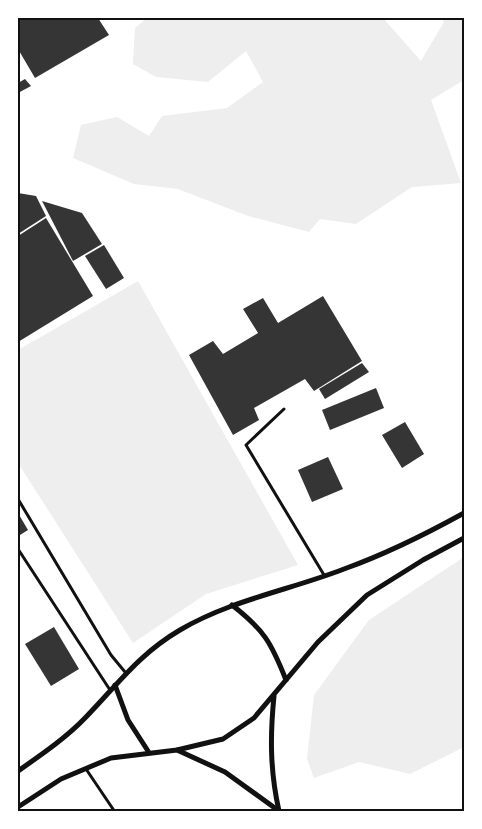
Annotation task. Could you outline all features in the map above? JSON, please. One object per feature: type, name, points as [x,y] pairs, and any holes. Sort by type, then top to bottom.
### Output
[{"type":"street","points":[[18,771],[85,719],[125,672],[154,647],[181,629],[232,605],[325,576],[426,534],[464,512]]},
{"type":"street","points":[[18,807],[61,779],[112,758],[148,752],[178,750],[223,739],[254,718],[318,642],[367,595],[423,560],[464,538]]},
{"type":"street","points":[[232,605],[253,621],[272,646],[286,680]]},
{"type":"street","points":[[115,685],[128,720],[148,752]]},
{"type":"street","points":[[274,695],[270,735],[271,765],[279,811]]},
{"type":"street","points":[[178,750],[224,772],[279,811]]},
{"type":"lane","points":[[284,409],[246,445],[325,576]]},
{"type":"lane","points":[[18,499],[112,654],[125,672]]},
{"type":"lane","points":[[18,549],[110,691]]},
{"type":"lane","points":[[85,769],[116,812]]},
{"type":"shaded area","points":[[147,18],[383,18],[421,61],[444,22],[441,18],[464,18],[464,80],[431,100],[461,183],[412,187],[356,224],[320,219],[309,232],[248,216],[178,189],[134,184],[73,158],[81,125],[117,117],[149,136],[162,116],[227,108],[263,82],[246,51],[208,82],[156,77],[133,64],[135,28]]},
{"type":"shaded area","points":[[138,281],[298,565],[206,594],[133,643],[18,463],[18,350]]},
{"type":"shaded area","points":[[464,557],[464,747],[410,774],[359,762],[314,778],[307,759],[314,695],[369,620]]},
{"type":"building","points":[[18,18],[98,18],[109,35],[35,78],[18,49]]},
{"type":"building","points":[[25,79],[31,86],[18,93],[18,83]]},
{"type":"building","points":[[18,193],[36,196],[46,216],[18,234]]},
{"type":"building","points":[[42,201],[82,213],[102,244],[73,261]]},
{"type":"building","points":[[46,218],[93,296],[18,342],[18,236]]},
{"type":"building","points":[[104,245],[124,278],[106,289],[85,256]]},
{"type":"building","points":[[323,296],[362,361],[314,391],[305,379],[254,408],[259,420],[233,435],[189,355],[213,341],[223,354],[258,333],[243,309],[263,298],[278,323]]},
{"type":"building","points":[[362,363],[369,372],[325,399],[319,389]]},
{"type":"building","points":[[376,388],[384,408],[330,430],[322,410]]},
{"type":"building","points":[[405,422],[424,454],[402,468],[382,435]]},
{"type":"building","points":[[328,457],[343,489],[312,502],[298,470]]},
{"type":"building","points":[[18,513],[28,530],[20,535],[18,532]]},
{"type":"building","points":[[54,627],[79,669],[51,686],[25,644]]}]
